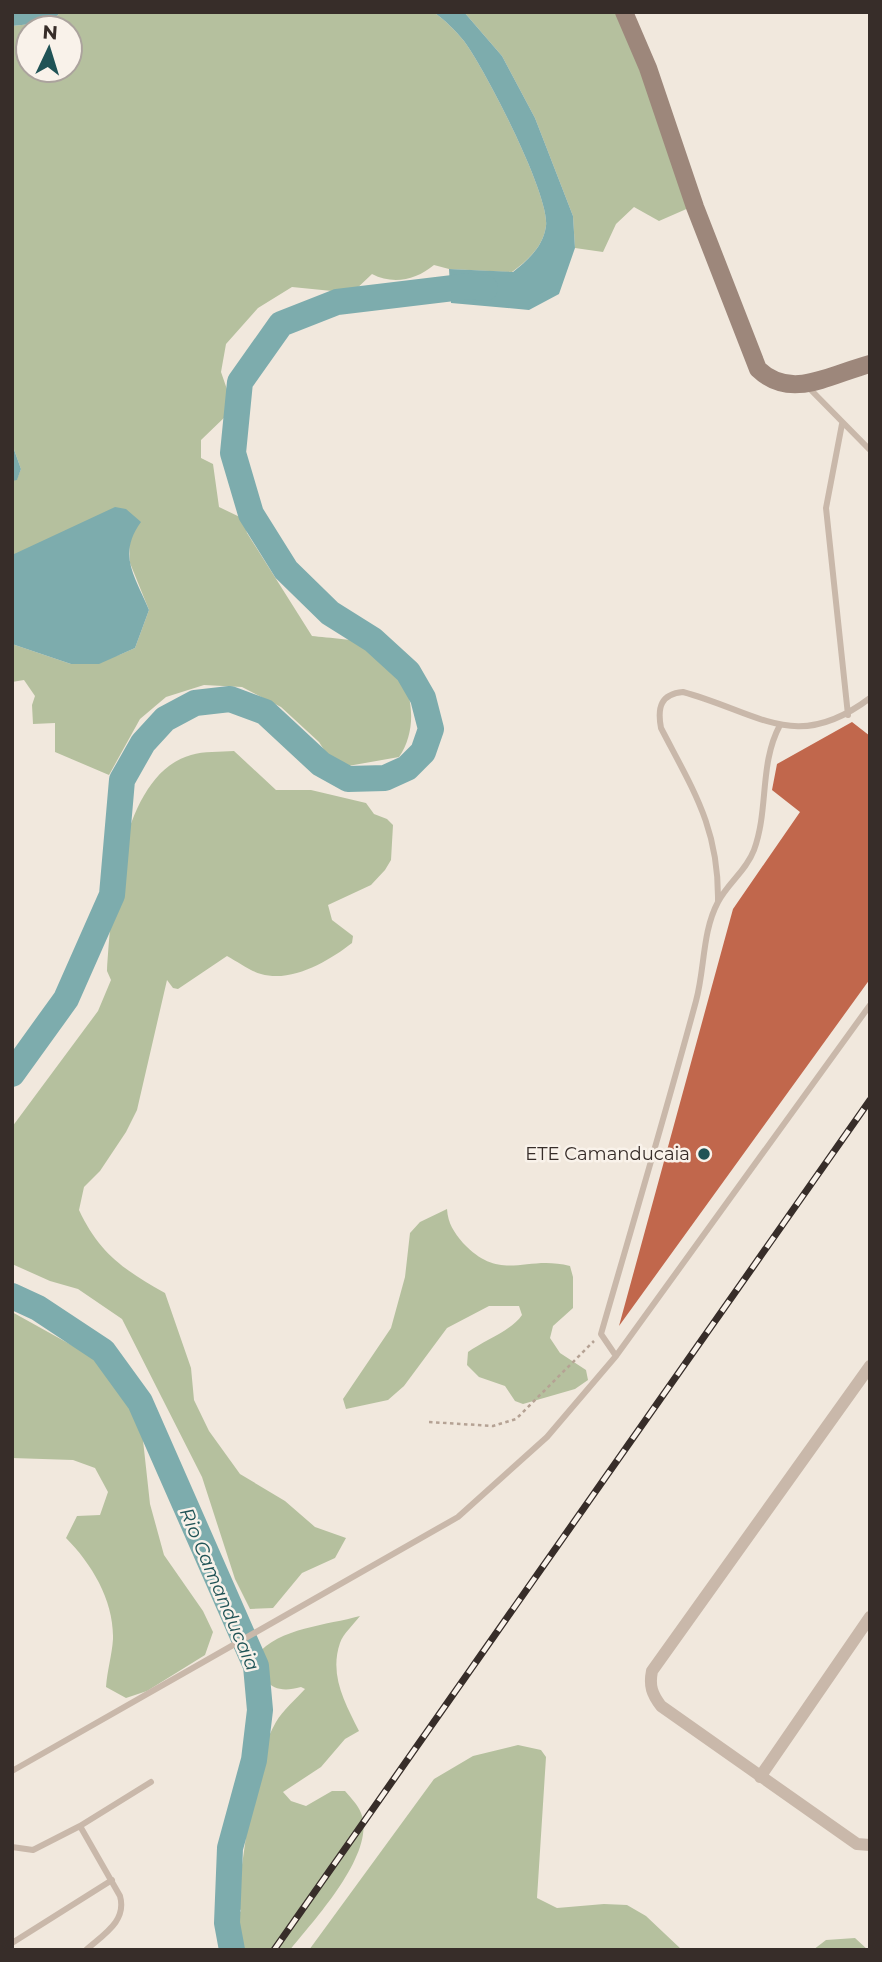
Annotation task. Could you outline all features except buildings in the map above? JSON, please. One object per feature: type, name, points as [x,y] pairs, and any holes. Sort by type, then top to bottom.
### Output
[{"type":"street","points":[[624,12],[652,79],[758,369],[775,383],[785,386],[870,364]]},
{"type":"street","points":[[870,1366],[652,1671],[650,1683],[653,1694],[662,1706],[857,1844],[870,1845]]},
{"type":"street","points":[[760,1777],[870,1617]]},
{"type":"lane","points":[[804,383],[870,450]]},
{"type":"lane","points":[[842,424],[829,484],[827,518],[848,715]]},
{"type":"lane","points":[[616,1356],[601,1334],[697,997],[704,953],[718,901],[719,870],[714,840],[702,807],[661,728],[658,714],[661,701],[670,693],[684,692],[780,725],[802,728],[825,725],[848,715],[870,698]]},
{"type":"lane","points":[[718,901],[741,875],[754,851],[761,824],[769,747],[780,725]]},
{"type":"lane","points":[[12,1771],[458,1517],[547,1437],[616,1356],[870,1005]]},
{"type":"lane","points":[[12,1847],[33,1850],[80,1826],[151,1782]]},
{"type":"lane","points":[[80,1826],[112,1880],[124,1908],[119,1920],[86,1950]]},
{"type":"lane","points":[[12,1943],[112,1880]]},
{"type":"path","points":[[429,1422],[493,1426],[516,1419],[601,1334]]},
{"type":"green space","points":[[61,12],[433,12],[450,25],[464,41],[486,77],[538,188],[546,226],[538,247],[512,272],[449,269],[434,265],[420,274],[404,279],[388,279],[372,274],[352,293],[292,287],[258,308],[226,344],[221,372],[230,398],[228,414],[201,440],[201,458],[213,464],[219,507],[244,519],[247,533],[312,636],[368,644],[386,655],[396,667],[409,696],[411,712],[406,743],[399,757],[348,766],[330,759],[319,742],[281,707],[242,687],[204,685],[166,697],[140,719],[109,775],[55,752],[55,723],[33,724],[32,705],[35,696],[24,680],[12,682],[12,644],[71,664],[119,655],[135,648],[149,610],[130,563],[129,539],[12,555],[12,481],[17,479],[21,469],[12,444],[12,26],[14,84],[84,84],[84,14],[59,14]]},
{"type":"green space","points":[[464,12],[619,12],[691,207],[659,221],[634,207],[616,224],[603,252],[575,248],[573,216],[535,118],[502,56]]},
{"type":"green space","points":[[234,751],[276,790],[311,790],[366,803],[374,814],[387,819],[393,825],[391,860],[371,885],[328,905],[332,920],[353,936],[352,943],[310,969],[273,976],[253,971],[227,956],[178,989],[173,988],[167,980],[137,1110],[100,1171],[84,1187],[79,1210],[95,1238],[114,1259],[165,1293],[191,1368],[194,1400],[209,1431],[240,1474],[285,1501],[315,1527],[346,1538],[335,1558],[302,1573],[273,1608],[250,1609],[235,1579],[202,1477],[122,1319],[78,1289],[50,1281],[12,1264],[12,1127],[98,1011],[111,980],[107,971],[116,882],[134,817],[148,789],[167,768],[191,755]]},
{"type":"green space","points":[[447,1209],[450,1223],[463,1243],[490,1262],[502,1265],[554,1263],[570,1266],[573,1277],[573,1308],[553,1326],[550,1338],[560,1353],[586,1370],[588,1380],[575,1389],[523,1404],[515,1401],[505,1386],[479,1377],[467,1365],[468,1352],[505,1331],[522,1315],[519,1306],[489,1306],[447,1328],[404,1386],[388,1400],[346,1409],[343,1399],[391,1328],[405,1277],[410,1233],[420,1222]]},
{"type":"green space","points":[[12,1312],[93,1357],[109,1373],[135,1410],[142,1431],[150,1504],[164,1555],[203,1611],[213,1632],[205,1655],[147,1691],[126,1698],[106,1687],[113,1639],[110,1611],[105,1597],[93,1571],[66,1538],[77,1516],[100,1515],[108,1492],[95,1468],[73,1460],[12,1458]]},
{"type":"green space","points":[[360,1616],[341,1640],[336,1666],[340,1688],[359,1731],[345,1739],[321,1767],[283,1792],[291,1801],[306,1806],[332,1791],[345,1791],[361,1813],[363,1829],[360,1847],[340,1886],[290,1950],[220,1950],[225,1925],[241,1911],[235,1888],[242,1865],[261,1756],[279,1718],[305,1689],[276,1688],[270,1684],[262,1673],[257,1655],[266,1646],[290,1633]]},
{"type":"green space","points":[[518,1745],[541,1750],[546,1757],[537,1898],[557,1908],[627,1905],[646,1916],[682,1950],[309,1950],[434,1779],[473,1756]]},
{"type":"green space","points":[[855,1938],[868,1950],[813,1950],[826,1940]]},
{"type":"water","points":[[12,12],[61,12],[14,14],[12,26]]},
{"type":"water","points":[[433,12],[464,12],[502,56],[535,118],[573,216],[575,248],[559,294],[529,310],[451,303],[449,269],[513,272],[538,247],[546,226],[538,188],[486,77],[464,41],[450,25]]},
{"type":"water","points":[[12,444],[21,469],[17,480],[12,481]]},
{"type":"water","points":[[115,507],[126,509],[141,522],[130,545],[129,555],[134,576],[149,610],[135,648],[99,664],[71,664],[12,644],[12,555]]},
{"type":"waterway","name":"Rio Camanducaia","points":[[12,1074],[66,999],[112,895],[122,780],[143,743],[165,719],[195,703],[230,699],[265,712],[321,764],[348,779],[385,778],[407,768],[423,752],[431,729],[423,698],[408,672],[373,640],[330,613],[286,570],[251,514],[233,453],[240,382],[281,324],[337,302],[470,286],[485,288]]},
{"type":"waterway","name":"Rio Camanducaia","points":[[12,1296],[38,1308],[103,1351],[140,1402],[256,1666],[260,1710],[254,1760],[230,1848],[227,1923],[232,1950]]},
{"type":"railway","points":[[274,1950],[870,1100]]},
{"type":"place","name":"ETE Camanducaia","points":[[704,1154]]}]
